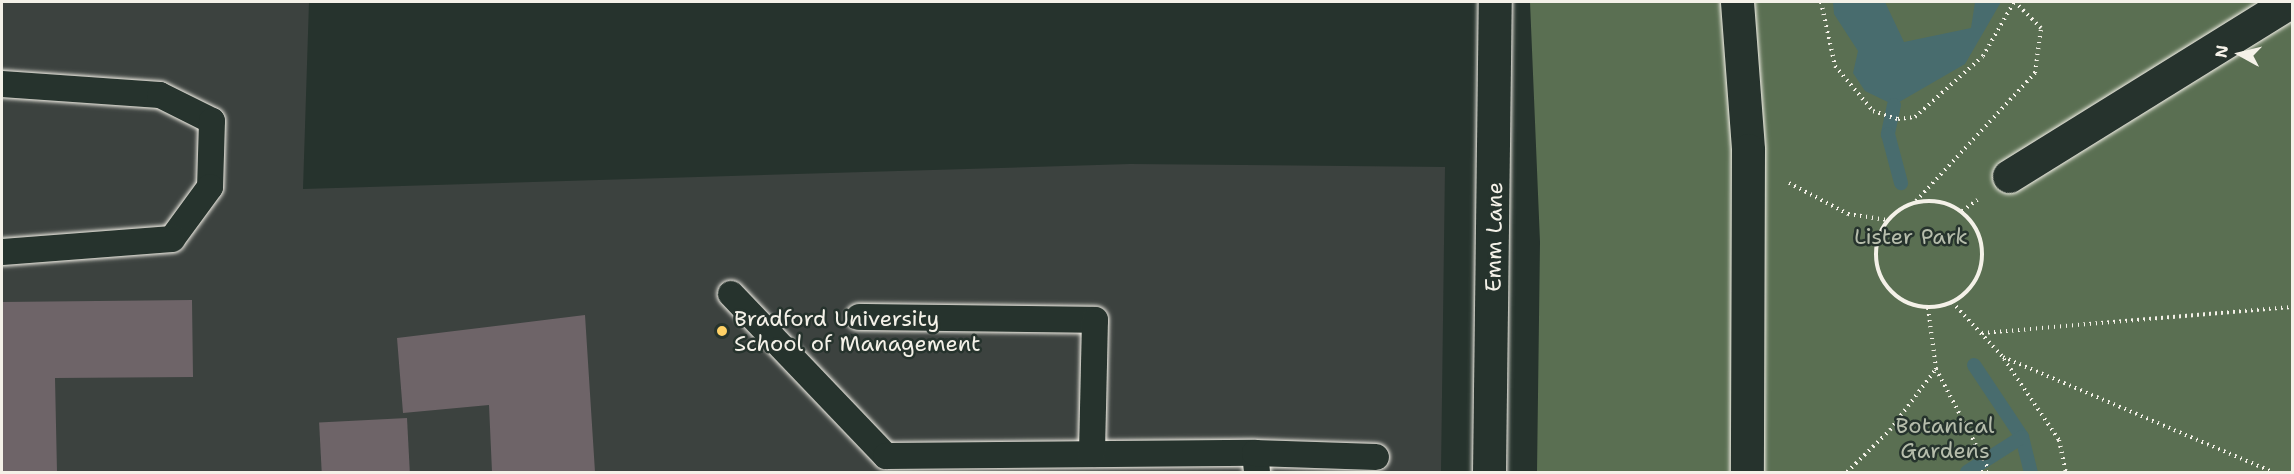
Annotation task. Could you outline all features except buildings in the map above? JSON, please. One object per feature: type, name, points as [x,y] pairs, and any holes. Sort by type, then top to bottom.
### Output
[{"type":"street","name":"Emm Lane","points":[[1489,472],[1495,2]]},
{"type":"street","points":[[1737,2],[1748,150],[1747,472]]},
{"type":"street","points":[[2009,176],[2290,2]]},
{"type":"lane","points":[[2,84],[160,95],[212,121],[210,187],[172,239],[2,252]]},
{"type":"lane","points":[[731,294],[886,456],[1092,454],[1256,463],[1376,456]]},
{"type":"lane","points":[[859,317],[1095,320],[1092,454]]},
{"type":"path","points":[[1821,2],[1835,66],[1873,111],[1898,119],[1915,117],[1983,56],[2014,2],[2041,28],[2035,73],[1916,201],[1888,220],[1876,251],[1885,284],[1911,304],[1928,307],[1952,302],[1978,277],[1982,241],[1962,211],[1948,203],[1916,201]]},
{"type":"path","points":[[1748,150],[1803,194],[1848,214],[1888,220]]},
{"type":"path","points":[[1952,302],[2003,357],[2059,440],[2066,472]]},
{"type":"path","points":[[1928,307],[1936,369],[1983,459],[1987,469],[1981,472]]},
{"type":"path","points":[[1982,333],[2292,308]]},
{"type":"path","points":[[2003,357],[2273,472]]},
{"type":"path","points":[[1847,472],[1890,430],[1936,369]]},
{"type":"shaded area","name":"Bradford University School of Management","points":[[2,2],[309,2],[303,189],[1130,164],[1445,167],[1441,472],[2,472]]},
{"type":"green space","name":"Lister Park","points":[[1530,2],[2292,2],[2292,472],[1537,472],[1540,242]]},
{"type":"water","points":[[1833,2],[1885,2],[1904,42],[1971,28],[1975,2],[2001,2],[1965,64],[1894,105],[1865,91],[1853,73],[1858,51],[1834,14]]},
{"type":"waterway","points":[[1894,105],[1888,134],[1901,183]]},
{"type":"waterway","points":[[1974,365],[2022,437],[2031,472]]},
{"type":"waterway","points":[[1967,472],[2022,437]]},
{"type":"place","name":"Bradford University School of Management","points":[[722,331]]},
{"type":"park label","name":"Botanical Gardens","points":[[1945,438]]}]
